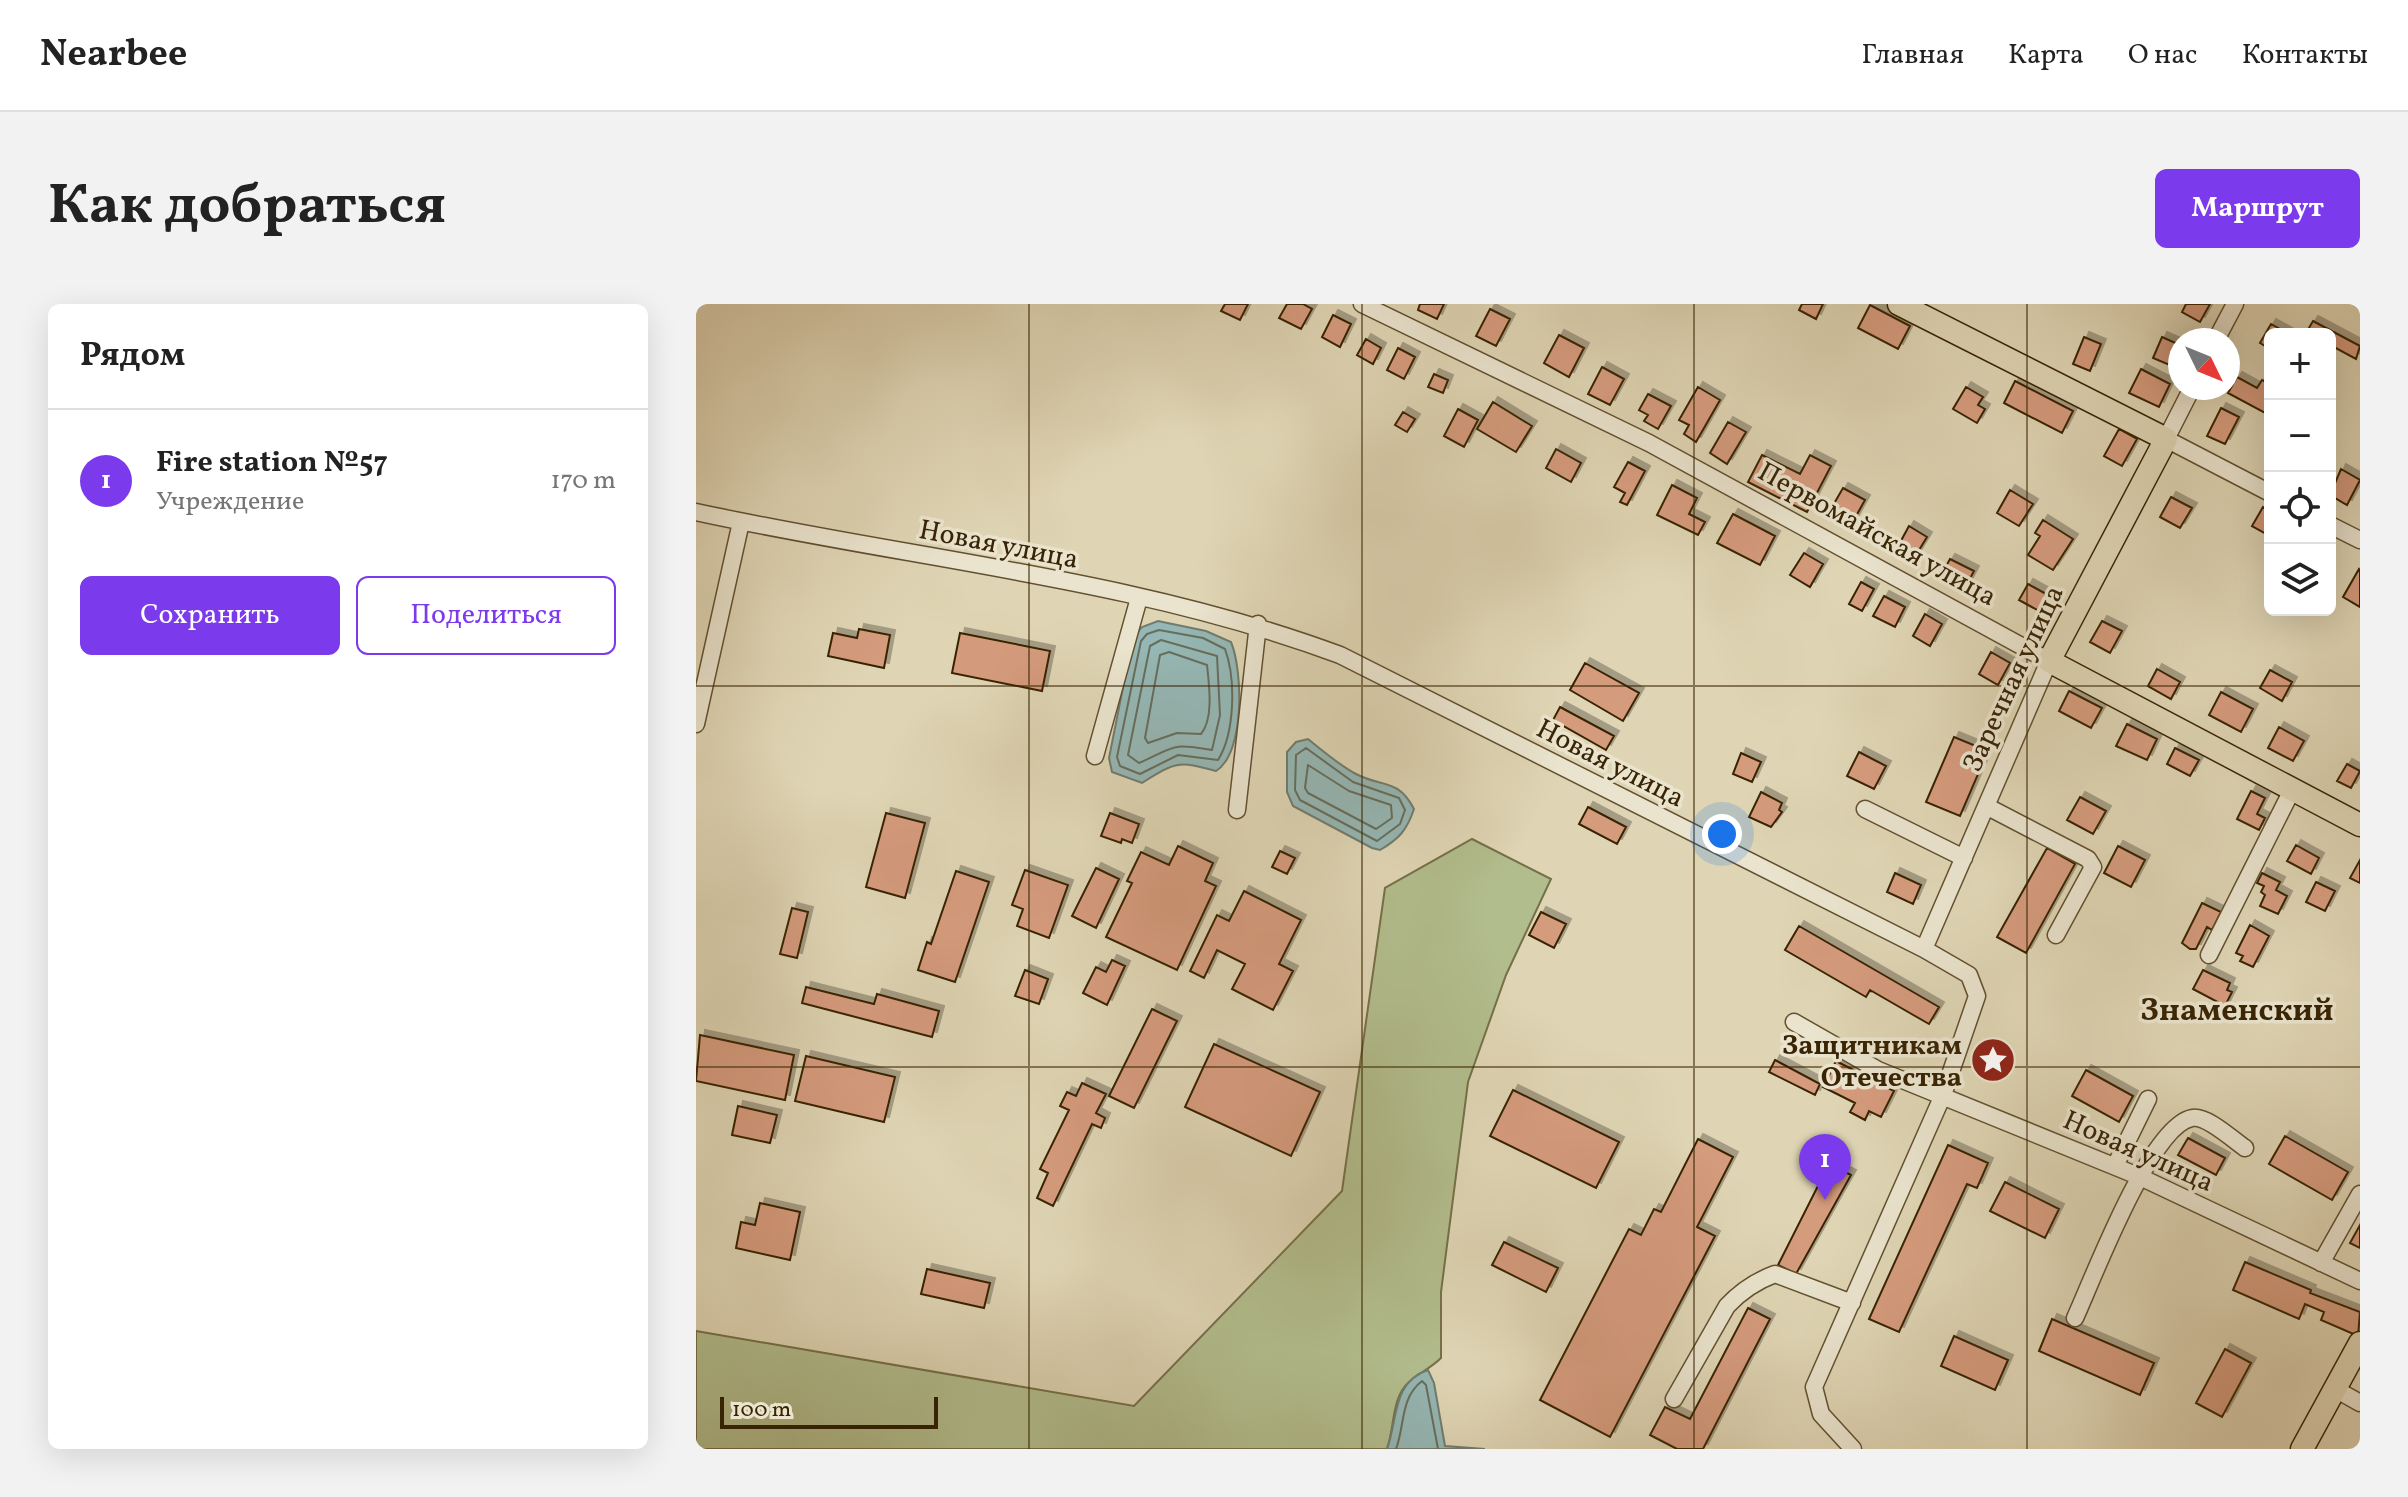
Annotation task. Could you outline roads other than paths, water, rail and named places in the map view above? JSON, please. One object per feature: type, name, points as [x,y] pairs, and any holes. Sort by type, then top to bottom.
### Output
[{"type":"main road","points":[[1899,304],[2166,439]]},
{"type":"main road","name":"Заречная улица","points":[[2049,661],[2166,439]]},
{"type":"main road","name":"Первомайская улица","points":[[2049,661],[2360,825]]},
{"type":"main road","points":[[2302,1449],[2359,1348]]},
{"type":"street","name":"Первомайская улица","points":[[1362,304],[1649,443],[2049,661]]},
{"type":"street","points":[[2222,328],[2235,304]]},
{"type":"street","name":"Заречная улица","points":[[2166,439],[2186,400]]},
{"type":"street","points":[[2166,439],[2264,490]]},
{"type":"street","name":"Новая улица","points":[[696,512],[1033,574],[1258,624],[1340,655],[1924,949],[1969,975],[1977,996],[1943,1095],[2138,1176],[2360,1281]]},
{"type":"street","points":[[696,724],[741,522]]},
{"type":"street","points":[[2336,528],[2360,540]]},
{"type":"street","points":[[1095,756],[1139,598]]},
{"type":"street","points":[[1237,810],[1258,624]]},
{"type":"street","name":"Заречная улица","points":[[1924,949],[2049,661]]},
{"type":"street","points":[[2209,955],[2292,790]]},
{"type":"street","points":[[1986,806],[2088,859],[2093,867],[2056,935]]},
{"type":"street","points":[[1865,809],[1964,858]]},
{"type":"street","points":[[1794,1022],[1878,1070],[1943,1095],[1814,1387],[1821,1414],[1853,1449]]},
{"type":"street","points":[[2115,1166],[2148,1099]]},
{"type":"street","points":[[2075,1318],[2138,1176],[2179,1124],[2191,1118],[2201,1118],[2245,1148]]},
{"type":"street","points":[[2321,1263],[2360,1194]]},
{"type":"street","points":[[1674,1399],[1727,1306],[1739,1293],[1761,1279],[1775,1274],[1852,1303]]},
{"type":"street","points":[[2335,1389],[2360,1403]]},
{"type":"water","points":[[1158,621],[1206,631],[1231,642],[1238,672],[1239,711],[1232,747],[1216,771],[1178,765],[1142,783],[1112,772],[1109,758],[1133,637],[1142,627]]},
{"type":"water","points":[[1308,739],[1350,770],[1402,792],[1414,809],[1397,838],[1380,850],[1372,848],[1293,806],[1287,792],[1287,752],[1296,742]]},
{"type":"water","points":[[1428,1370],[1434,1383],[1445,1446],[1485,1449],[1387,1449],[1402,1392],[1416,1376]]},
{"type":"place","name":"Защитникам Отечества","points":[[1993,1060]]},
{"type":"place","name":"Fire station №57","points":[[1825,1200]]},
{"type":"district","name":"Знаменский","points":[[2237,1009]]}]
